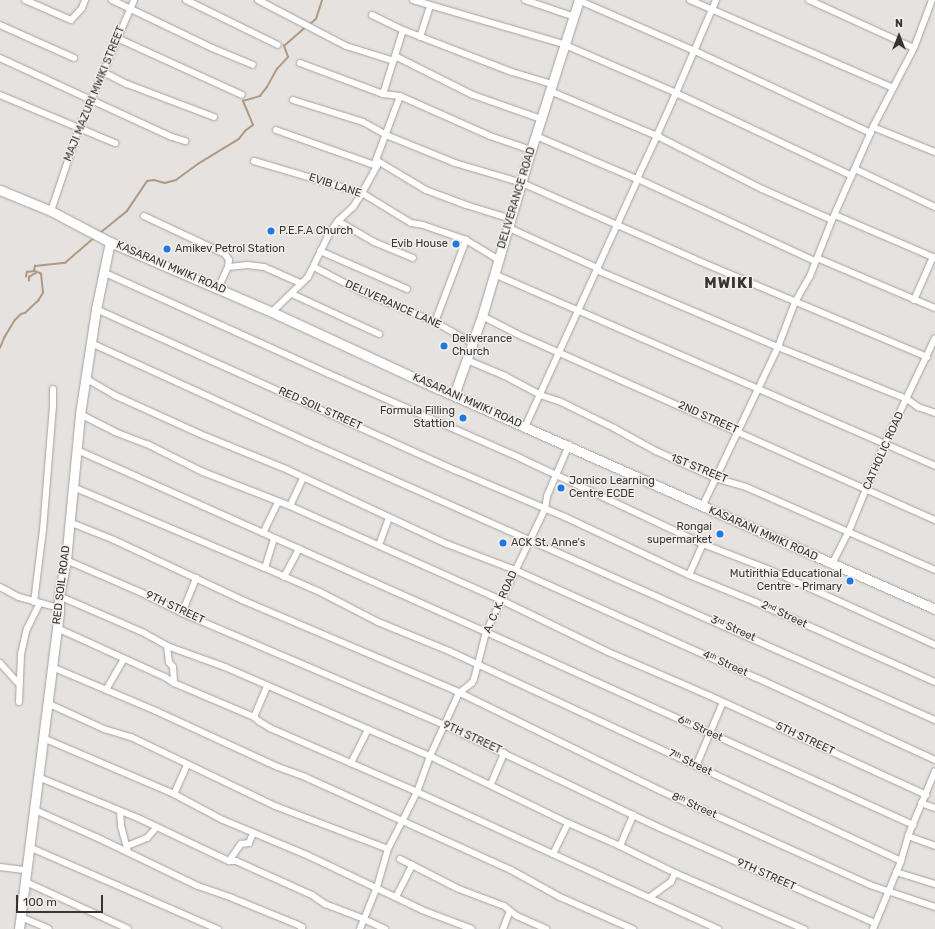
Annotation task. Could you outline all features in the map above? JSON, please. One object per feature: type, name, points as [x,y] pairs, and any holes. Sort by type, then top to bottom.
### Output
[{"type":"street","points":[[25,0],[71,20],[82,8],[85,0]]},
{"type":"street","points":[[112,0],[212,48],[253,65]]},
{"type":"street","name":"MAJI MAZURI MWIKI STREET","points":[[51,211],[79,128],[134,0]]},
{"type":"street","points":[[186,0],[278,45]]},
{"type":"street","points":[[258,0],[346,46],[394,59],[473,95],[541,119]]},
{"type":"street","points":[[413,0],[564,44],[676,93],[852,176]]},
{"type":"street","points":[[525,0],[572,16]]},
{"type":"street","points":[[578,0],[872,130],[935,152]]},
{"type":"street","name":"DELIVERANCE ROAD","points":[[454,395],[482,316],[531,150],[578,0]]},
{"type":"street","points":[[690,0],[893,88]]},
{"type":"street","points":[[525,427],[638,179],[716,0]]},
{"type":"street","points":[[809,0],[914,48]]},
{"type":"street","points":[[702,507],[739,432],[778,347],[795,302],[810,276],[833,217],[872,130],[914,48],[929,1]]},
{"type":"street","points":[[420,37],[430,6]]},
{"type":"street","points":[[372,15],[420,37],[551,88],[657,135],[746,181],[934,258],[914,300]]},
{"type":"street","points":[[0,25],[74,58]]},
{"type":"street","points":[[383,94],[403,30]]},
{"type":"street","points":[[117,38],[242,95]]},
{"type":"street","points":[[0,58],[136,119],[172,137],[185,141]]},
{"type":"street","points":[[300,63],[383,94],[400,96],[490,136],[531,150]]},
{"type":"street","points":[[103,72],[127,84],[214,117]]},
{"type":"street","points":[[0,95],[115,144]]},
{"type":"street","points":[[272,312],[308,277],[314,267],[320,250],[338,221],[353,207],[362,193],[376,163],[400,96]]},
{"type":"street","points":[[293,100],[363,122],[386,135],[455,163],[522,183],[795,302],[927,357]]},
{"type":"street","points":[[276,130],[376,163],[426,190],[510,224],[597,268],[600,272],[907,400],[935,414]]},
{"type":"street","points":[[536,136],[587,159],[638,179],[816,260],[935,308]]},
{"type":"street","name":"EVIB LANE","points":[[254,161],[362,193],[411,223],[423,224],[466,240],[498,259]]},
{"type":"street","points":[[855,169],[935,206]]},
{"type":"street","name":"KASARANI MWIKI ROAD","points":[[0,190],[51,211],[110,242],[272,312],[702,507],[935,609]]},
{"type":"street","points":[[144,216],[225,254],[229,260],[228,267],[218,288]]},
{"type":"street","points":[[338,221],[374,242],[413,258]]},
{"type":"street","points":[[434,322],[466,240]]},
{"type":"street","name":"RED SOIL ROAD","points":[[19,929],[57,628],[59,596],[66,560],[80,414],[96,309],[110,242]]},
{"type":"street","points":[[320,250],[407,289]]},
{"type":"street","points":[[228,267],[248,265],[264,267],[300,284]]},
{"type":"street","name":"DELIVERANCE LANE","points":[[314,267],[362,292],[434,322],[472,343]]},
{"type":"street","points":[[104,272],[329,374],[520,458],[703,544],[770,570],[935,645]]},
{"type":"street","points":[[494,274],[886,443],[935,466]]},
{"type":"street","points":[[292,294],[379,334]]},
{"type":"street","name":"RED SOIL STREET","points":[[96,309],[545,509]]},
{"type":"street","name":"2ND STREET","points":[[482,316],[559,353],[935,520]]},
{"type":"street","name":"CATHOLIC ROAD","points":[[832,564],[848,533],[886,443],[935,338]]},
{"type":"street","name":"3ʳᵈ Street","points":[[91,343],[132,363],[935,720]]},
{"type":"street","name":"1ST STREET","points":[[467,360],[505,376],[540,395],[559,401],[614,428],[656,451],[715,478],[746,486],[848,533],[935,570]]},
{"type":"street","name":"4ᵗʰ Street","points":[[85,378],[114,395],[303,478],[447,544],[515,570],[757,678],[935,760]]},
{"type":"street","points":[[19,702],[21,654],[27,629],[37,603],[53,405],[52,389]]},
{"type":"street","name":"5TH STREET","points":[[80,414],[115,432],[147,444],[203,472],[290,506],[501,600],[682,686],[723,702],[926,795]]},
{"type":"street","name":"A. C. K. ROAD","points":[[360,929],[377,887],[388,849],[417,792],[430,756],[459,693],[472,683],[478,666],[486,632],[545,509],[547,496],[557,476],[568,445]]},
{"type":"street","name":"6ᵗʰ Street","points":[[77,450],[486,632],[913,825]]},
{"type":"street","points":[[290,506],[303,478]]},
{"type":"street","name":"7ᵗʰ Street","points":[[73,487],[265,568],[378,622],[448,651],[901,861]]},
{"type":"street","points":[[263,533],[278,502]]},
{"type":"street","name":"2ⁿᵈ Street","points":[[545,509],[688,575],[754,602],[935,682]]},
{"type":"street","points":[[378,545],[389,518]]},
{"type":"street","name":"8ᵗʰ Street","points":[[69,522],[242,600],[459,693],[667,793],[870,885],[935,906]]},
{"type":"street","points":[[265,568],[274,538]]},
{"type":"street","points":[[688,575],[703,544]]},
{"type":"street","points":[[284,577],[300,549]]},
{"type":"street","name":"9TH STREET","points":[[66,560],[142,592],[182,613],[444,725],[633,815],[876,923]]},
{"type":"street","points":[[182,613],[196,578]]},
{"type":"street","points":[[0,587],[19,597],[59,608]]},
{"type":"street","points":[[59,596],[144,633],[167,646],[225,667],[430,756],[674,873],[804,929]]},
{"type":"street","points":[[57,628],[165,677],[174,683],[254,717],[270,728],[417,792],[718,929]]},
{"type":"street","points":[[167,646],[169,662],[173,667],[174,683]]},
{"type":"street","points":[[106,690],[124,659]]},
{"type":"street","points":[[0,663],[19,684]]},
{"type":"street","points":[[52,667],[511,870],[560,897],[633,929]]},
{"type":"street","points":[[254,717],[267,686]]},
{"type":"street","points":[[696,766],[723,702]]},
{"type":"street","points":[[47,703],[104,728],[131,737],[275,806],[388,849]]},
{"type":"street","points":[[351,763],[368,729]]},
{"type":"street","points":[[43,738],[174,794],[223,820],[309,856],[377,887],[422,910],[472,929]]},
{"type":"street","points":[[491,784],[504,753]]},
{"type":"street","points":[[174,794],[187,765]]},
{"type":"street","points":[[873,929],[901,861],[908,836],[935,772]]},
{"type":"street","points":[[38,777],[138,818],[156,828],[229,861],[236,861],[312,895],[325,904],[385,929]]},
{"type":"street","points":[[922,803],[935,808]]},
{"type":"street","points":[[34,810],[128,849],[198,886],[296,924],[302,927],[301,929]]},
{"type":"street","points":[[120,811],[128,849]]},
{"type":"street","points":[[620,846],[633,815]]},
{"type":"street","points":[[554,854],[568,823]]},
{"type":"street","points":[[128,849],[147,838],[156,828]]},
{"type":"street","points":[[229,861],[241,844],[249,843],[253,833]]},
{"type":"street","points":[[908,836],[935,846]]},
{"type":"street","points":[[29,847],[218,929]]},
{"type":"street","points":[[400,859],[459,889],[504,906],[510,912],[546,929]]},
{"type":"street","points":[[396,897],[412,865]]},
{"type":"street","points":[[0,867],[26,870]]},
{"type":"street","points":[[896,872],[935,884]]},
{"type":"street","points":[[650,897],[670,882],[674,873]]},
{"type":"street","points":[[26,882],[128,929]]},
{"type":"street","points":[[504,929],[510,912]]},
{"type":"street","points":[[21,917],[49,929]]},
{"type":"waterway","points":[[309,25],[316,19],[322,0]]},
{"type":"waterway","points":[[100,233],[127,211],[147,181],[154,180],[165,183],[176,180],[198,164],[239,139],[245,131],[253,125],[243,101],[260,96],[277,69],[288,57],[284,46],[306,27]]},
{"type":"waterway","points":[[0,348],[15,320],[38,301],[43,293],[41,274],[34,271],[35,266],[65,263],[94,238]]},
{"type":"waterway","points":[[26,277],[27,272],[34,271]]},
{"type":"waterway","points":[[29,281],[29,277],[36,273]]},
{"type":"place","name":"P.E.F.A Church","points":[[271,231]]},
{"type":"place","name":"Evib House","points":[[456,244]]},
{"type":"place","name":"Amikev Petrol Station","points":[[167,249]]},
{"type":"place","name":"Deliverance Church","points":[[444,346]]},
{"type":"place","name":"Formula Filling Stattion","points":[[463,418]]},
{"type":"place","name":"Jomico Learning Centre ECDE","points":[[561,488]]},
{"type":"place","name":"Rongai supermarket","points":[[720,534]]},
{"type":"place","name":"ACK St. Anne's","points":[[503,543]]},
{"type":"place","name":"Mutirithia Educational Centre - Primary","points":[[850,581]]},
{"type":"district","name":"MWIKI","points":[[729,284]]}]
